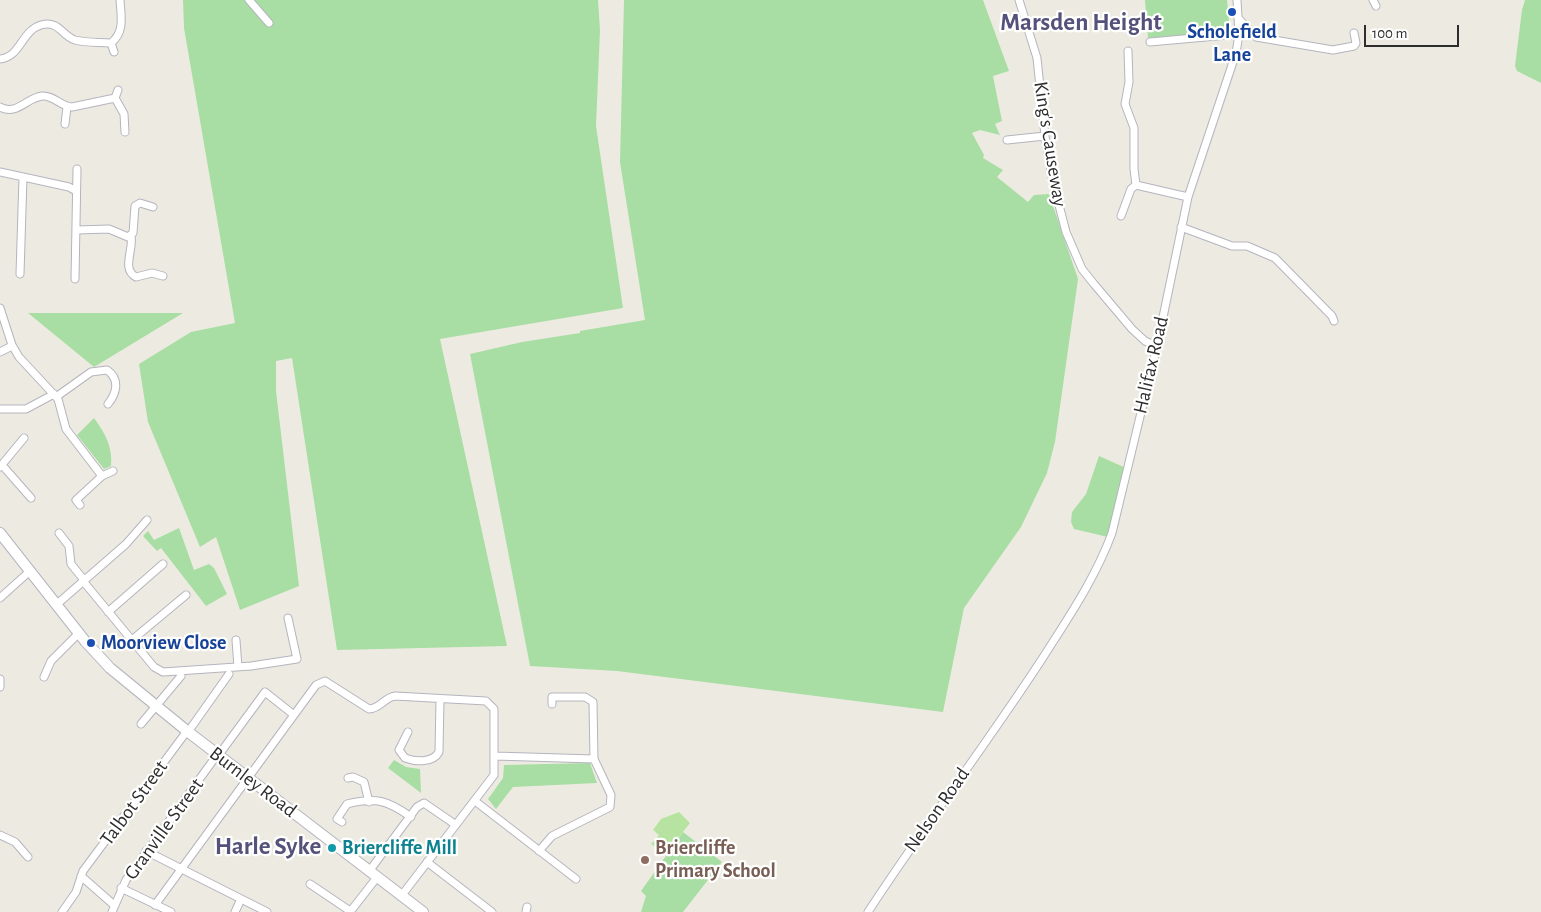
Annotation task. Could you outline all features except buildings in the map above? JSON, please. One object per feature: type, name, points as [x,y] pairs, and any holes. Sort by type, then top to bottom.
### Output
[{"type":"street","points":[[0,59],[13,55],[29,32],[40,26],[57,27],[72,42],[111,43],[120,33],[122,27],[120,0]]},
{"type":"street","points":[[249,0],[270,23]]},
{"type":"street","name":"King's Causeway","points":[[1019,0],[1037,58],[1045,136],[1058,205],[1082,269],[1132,329],[1145,341],[1157,346]]},
{"type":"street","name":"Halifax Road","points":[[1008,710],[1090,583],[1112,533],[1157,346],[1188,197],[1236,53],[1239,34],[1236,0]]},
{"type":"street","points":[[1238,18],[1256,37],[1328,49],[1354,46],[1356,43],[1354,33]]},
{"type":"street","points":[[1150,42],[1239,34]]},
{"type":"street","points":[[111,43],[114,52]]},
{"type":"street","points":[[1128,51],[1129,82],[1125,104],[1134,128],[1136,185]]},
{"type":"street","points":[[118,90],[115,98],[124,114],[125,132]]},
{"type":"street","points":[[0,107],[12,110],[42,96],[55,99],[67,107],[115,98]]},
{"type":"street","points":[[65,124],[67,107]]},
{"type":"street","points":[[1007,140],[1045,136]]},
{"type":"street","points":[[75,279],[77,169]]},
{"type":"street","points":[[0,172],[69,187],[76,191]]},
{"type":"street","points":[[20,274],[17,265],[23,177]]},
{"type":"street","points":[[1136,185],[1188,197]]},
{"type":"street","points":[[1122,216],[1131,189],[1136,185]]},
{"type":"street","points":[[153,207],[140,204],[135,206],[131,236],[132,249],[128,265],[130,274],[136,277],[152,273],[163,276]]},
{"type":"street","points":[[1181,227],[1232,246],[1247,246],[1275,258],[1332,316],[1334,322]]},
{"type":"street","points":[[77,230],[101,228],[123,236],[131,236]]},
{"type":"street","points":[[0,308],[12,346],[19,357],[55,395],[66,428],[102,476]]},
{"type":"street","points":[[0,352],[12,346]]},
{"type":"street","points":[[1,412],[26,408],[55,395],[91,372],[107,370],[115,380],[116,388],[108,404]]},
{"type":"street","points":[[24,438],[1,466],[30,498]]},
{"type":"street","points":[[76,501],[102,476],[113,471]]},
{"type":"street","points":[[56,605],[126,544],[147,520]]},
{"type":"street","name":"Burnley Road","points":[[0,532],[78,633],[110,668],[187,732],[374,873],[402,895],[417,910]]},
{"type":"street","points":[[64,535],[69,546],[71,564],[154,667],[168,672],[238,667],[297,659],[288,618]]},
{"type":"street","points":[[108,612],[163,564]]},
{"type":"street","points":[[0,598],[30,571]]},
{"type":"street","points":[[132,640],[186,595]]},
{"type":"street","points":[[44,677],[51,661],[78,633]]},
{"type":"street","points":[[236,640],[238,667]]},
{"type":"street","name":"Talbot Street","points":[[62,912],[76,892],[81,876],[229,674]]},
{"type":"street","points":[[141,724],[181,676]]},
{"type":"street","points":[[0,678],[0,687]]},
{"type":"street","points":[[155,904],[316,685],[325,681],[369,709],[376,708],[391,697],[490,703],[494,709],[494,776],[402,895]]},
{"type":"street","name":"Granville Street","points":[[113,908],[121,888],[146,851],[265,692],[294,715]]},
{"type":"street","points":[[539,851],[557,833],[610,807],[611,796],[594,759],[593,702],[585,697],[552,697]]},
{"type":"street","points":[[408,732],[399,750],[406,758],[430,760],[436,757],[439,752],[440,699]]},
{"type":"street","name":"Nelson Road","points":[[868,912],[916,838],[1008,710]]},
{"type":"street","points":[[495,756],[594,759]]},
{"type":"street","points":[[350,776],[364,782],[369,802]]},
{"type":"street","points":[[475,801],[576,879]]},
{"type":"street","points":[[337,819],[347,804],[369,802],[391,803],[410,817]]},
{"type":"street","points":[[310,884],[350,912],[419,805],[427,803],[456,825]]},
{"type":"street","points":[[0,834],[15,842],[28,857]]},
{"type":"street","points":[[146,851],[267,912]]},
{"type":"street","points":[[428,862],[492,912]]},
{"type":"street","points":[[81,876],[113,908]]},
{"type":"street","points":[[121,888],[171,912]]},
{"type":"street","points":[[235,912],[241,899]]},
{"type":"green space","points":[[183,0],[598,0],[600,30],[596,126],[623,308],[440,339],[507,646],[337,650],[292,358],[276,361],[276,391],[299,586],[240,610],[216,537],[200,547],[148,422],[139,364],[191,332],[235,323],[184,28]]},
{"type":"green space","points":[[624,0],[983,0],[1009,71],[993,76],[1002,121],[995,124],[1000,135],[980,130],[972,133],[984,155],[983,158],[1003,170],[997,177],[1028,202],[1034,195],[1049,194],[1078,279],[1055,442],[1047,473],[1021,527],[964,608],[943,712],[617,671],[530,666],[470,354],[522,342],[645,320],[620,162]]},
{"type":"green space","points":[[1145,0],[1227,0],[1230,31],[1148,38]]},
{"type":"green space","points":[[1525,0],[1541,0],[1541,83],[1517,71],[1515,66]]},
{"type":"green space","points":[[28,313],[183,313],[94,367]]},
{"type":"green space","points":[[94,418],[105,435],[111,453],[111,466],[104,469],[77,435]]},
{"type":"green space","points":[[1099,456],[1126,468],[1108,537],[1074,529],[1071,522],[1072,512],[1086,494]]},
{"type":"green space","points":[[179,528],[194,570],[209,564],[214,568],[227,594],[206,606],[161,548],[157,551],[143,536],[148,531],[154,540]]},
{"type":"green space","points":[[394,760],[406,767],[420,769],[421,793],[388,768]]},
{"type":"green space","points":[[590,763],[597,783],[513,787],[496,809],[488,799],[503,778],[504,765]]},
{"type":"green space","points":[[679,812],[690,823],[665,855],[651,844],[659,835],[653,830],[661,819]]},
{"type":"green space","points":[[683,832],[722,862],[683,912],[641,912],[646,896],[641,891]]},
{"type":"place","name":"Scholefield Lane","points":[[1232,12]]},
{"type":"place","name":"Moorview Close","points":[[91,643]]},
{"type":"place","name":"Briercliffe Mill","points":[[332,848]]},
{"type":"place","name":"Briercliffe Primary School","points":[[645,860]]},
{"type":"district","name":"Marsden Height","points":[[1081,22]]},
{"type":"district","name":"Harle Syke","points":[[268,846]]}]
